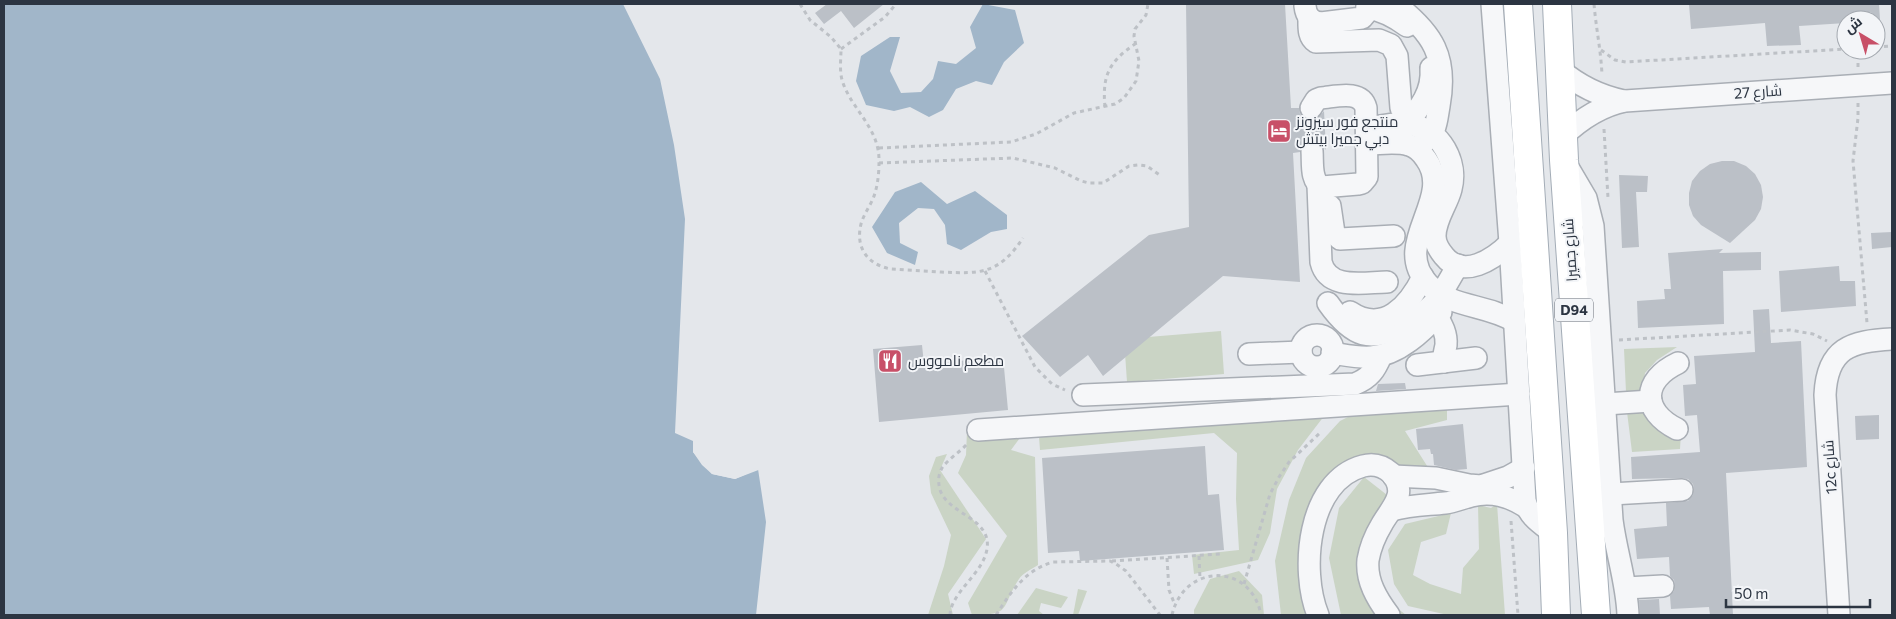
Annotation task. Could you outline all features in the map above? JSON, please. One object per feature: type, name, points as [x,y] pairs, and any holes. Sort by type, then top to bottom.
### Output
[{"type":"main road","name":"D94","points":[[1518,4],[1556,615]]},
{"type":"main road","name":"شارع جميرا","points":[[1561,11],[1559,69],[1596,615]]},
{"type":"street","points":[[1395,4],[1419,24],[1428,35],[1439,58],[1443,81],[1433,134],[1417,149]]},
{"type":"street","points":[[1492,4],[1510,243],[1524,468],[1518,502]]},
{"type":"street","points":[[1307,11],[1314,22],[1321,23],[1359,19],[1365,16],[1367,6],[1389,14],[1408,26],[1422,42],[1430,61],[1431,81],[1427,93],[1414,115],[1403,116],[1367,136]]},
{"type":"street","points":[[1307,11],[1310,33],[1316,42],[1379,40],[1391,44],[1397,56],[1403,116]]},
{"type":"street","name":"شارع 27","points":[[1559,69],[1586,89],[1625,101]]},
{"type":"street","name":"شارع 27","points":[[1564,148],[1588,115],[1603,107],[1625,101],[1892,84]]},
{"type":"street","points":[[1311,108],[1316,100],[1321,98],[1359,97],[1363,100],[1366,108],[1368,173],[1365,180],[1358,184],[1323,185]]},
{"type":"street","points":[[1403,116],[1433,134],[1445,148],[1449,157],[1453,176],[1449,196],[1436,226],[1435,238],[1439,250],[1447,259],[1458,265],[1478,265],[1488,262],[1510,243]]},
{"type":"street","points":[[1367,136],[1399,144],[1408,144],[1417,149],[1428,161],[1434,177],[1434,186],[1430,204],[1416,241],[1416,256],[1420,270],[1438,310]]},
{"type":"street","points":[[1564,148],[1586,198],[1593,226],[1615,540],[1626,588],[1628,615]]},
{"type":"street","points":[[1312,152],[1314,177],[1323,185],[1332,229],[1336,237],[1345,240],[1394,236]]},
{"type":"street","points":[[1323,185],[1321,262],[1325,274],[1341,283],[1387,282]]},
{"type":"street","points":[[1249,354],[1301,352],[1307,363],[1319,367],[1326,364],[1332,353],[1358,357],[1381,356],[1395,351],[1438,310],[1458,265]]},
{"type":"street","points":[[1423,277],[1405,304],[1397,312],[1382,319],[1373,320],[1357,316],[1333,301],[1344,324],[1362,333],[1382,334],[1400,327],[1425,312],[1436,301],[1446,337],[1444,358]]},
{"type":"street","points":[[1438,310],[1488,309],[1514,321]]},
{"type":"street","points":[[1841,352],[1850,346],[1868,340],[1892,339]]},
{"type":"street","name":"12c شارع","points":[[1839,615],[1825,395],[1826,379],[1831,364],[1841,352]]},
{"type":"street","points":[[1083,395],[1355,384],[1372,375],[1381,356]]},
{"type":"street","points":[[1417,365],[1444,358],[1476,358]]},
{"type":"street","points":[[1677,429],[1659,418],[1651,401],[1653,384],[1664,371],[1678,363]]},
{"type":"street","points":[[978,430],[1519,394]]},
{"type":"street","points":[[1605,404],[1651,401]]},
{"type":"street","points":[[1318,615],[1314,605],[1310,582],[1309,558],[1312,535],[1323,500],[1333,486],[1342,478],[1359,467],[1375,465],[1383,467],[1393,476],[1398,493],[1395,505],[1376,536],[1368,560],[1370,581],[1378,601],[1389,615]]},
{"type":"street","points":[[1392,510],[1414,505],[1448,502],[1469,491],[1508,477],[1524,468]]},
{"type":"street","points":[[1393,476],[1436,478],[1469,491],[1491,493],[1518,502],[1552,533]]},
{"type":"street","points":[[1611,494],[1682,490]]},
{"type":"street","points":[[1626,588],[1663,586]]},
{"type":"path","points":[[800,4],[810,20],[841,49],[840,72],[843,83],[866,119],[879,148],[875,193],[863,218],[860,232],[862,246],[868,258],[879,267],[891,269],[972,274],[1001,263],[1014,252],[1023,238]]},
{"type":"path","points":[[841,49],[885,17],[896,4]]},
{"type":"path","points":[[879,148],[1011,142],[1036,134],[1074,113],[1115,104],[1124,98],[1136,81],[1139,61],[1134,29],[1146,15],[1148,4]]},
{"type":"path","points":[[1594,4],[1601,50],[1615,60],[1626,62],[1836,50]]},
{"type":"path","points":[[1105,107],[1104,86],[1110,67],[1116,59],[1135,44]]},
{"type":"path","points":[[1858,60],[1858,118],[1853,161],[1868,340]]},
{"type":"path","points":[[879,163],[1013,158],[1055,168],[1089,183],[1103,182],[1129,166],[1138,164],[1147,166],[1161,176]]},
{"type":"path","points":[[986,270],[1035,367],[1052,384],[1061,389],[1083,395]]},
{"type":"path","points":[[1616,340],[1790,330],[1813,334],[1824,339],[1841,352]]},
{"type":"path","points":[[950,615],[953,603],[974,576],[984,559],[987,539],[983,529],[946,501],[938,484],[939,474],[944,466],[978,430]]},
{"type":"path","points":[[1244,584],[1270,494],[1278,477],[1289,462],[1320,432]]},
{"type":"path","points":[[1518,502],[1518,615]]},
{"type":"path","points":[[996,615],[1015,588],[1028,575],[1053,562],[1110,561],[1221,554]]},
{"type":"path","points":[[1199,556],[1200,578]]},
{"type":"path","points":[[1167,558],[1169,590],[1175,604]]},
{"type":"path","points":[[1110,561],[1126,570],[1160,615]]},
{"type":"path","points":[[1172,615],[1175,604],[1186,587],[1200,578],[1214,575],[1225,576],[1244,584],[1256,598],[1261,615]]},
{"type":"green space","points":[[1221,331],[1224,374],[1127,382],[1124,339]]},
{"type":"green space","points":[[1677,347],[1657,360],[1645,373],[1643,390],[1626,392],[1624,349]]},
{"type":"green space","points":[[1447,390],[1447,420],[1405,431],[1429,469],[1398,470],[1350,460],[1323,491],[1310,544],[1325,615],[1281,615],[1275,561],[1289,500],[1306,458],[1340,421],[1384,399]]},
{"type":"green space","points":[[1331,407],[1298,450],[1277,489],[1270,533],[1258,560],[1194,574],[1192,555],[1239,550],[1236,499],[1237,453],[1214,433],[1040,450],[1038,424]]},
{"type":"green space","points":[[1642,411],[1653,424],[1681,433],[1680,449],[1632,452],[1627,412]]},
{"type":"green space","points":[[1028,427],[1011,450],[1035,457],[1038,565],[1021,577],[1004,608],[985,615],[972,615],[968,603],[1007,536],[958,473],[966,455],[967,431]]},
{"type":"green space","points":[[947,454],[940,470],[986,539],[948,594],[953,615],[928,615],[944,566],[951,535],[931,493],[929,476],[936,457]]},
{"type":"green space","points":[[1364,477],[1405,509],[1382,533],[1375,566],[1388,601],[1406,615],[1341,615],[1329,558],[1339,508]]},
{"type":"green space","points":[[1497,504],[1505,615],[1448,615],[1408,606],[1394,584],[1388,550],[1405,524],[1451,513],[1446,534],[1421,542],[1413,575],[1430,584],[1461,594],[1463,568],[1479,549],[1478,505],[1491,508]]},
{"type":"green space","points":[[1239,571],[1262,595],[1264,615],[1194,615],[1194,610],[1210,579]]},
{"type":"green space","points":[[1036,588],[1068,597],[1061,608],[1041,603],[1039,611],[1044,615],[1017,615]]},
{"type":"green space","points":[[1078,589],[1087,591],[1078,615],[1073,615]]},
{"type":"water","points":[[4,4],[623,4],[660,79],[674,145],[685,219],[675,433],[693,441],[693,452],[712,474],[735,479],[758,469],[766,522],[756,615],[4,615]]},
{"type":"water","points":[[983,4],[1015,10],[1024,43],[1004,62],[992,85],[976,81],[956,89],[943,110],[929,117],[910,107],[894,111],[866,105],[856,81],[861,56],[890,37],[900,37],[890,71],[901,93],[921,92],[933,79],[938,61],[956,64],[976,48],[970,27]]},
{"type":"water","points":[[921,182],[947,204],[975,191],[1007,215],[1007,229],[991,232],[961,250],[947,244],[945,225],[934,209],[918,208],[899,223],[900,243],[918,252],[915,265],[887,253],[872,227],[895,192]]},
{"type":"pier","points":[[695,440],[695,452],[713,472],[735,477],[758,467],[761,469],[735,479],[712,474],[702,465],[693,452],[693,441]]},
{"type":"building","points":[[827,4],[884,4],[854,28],[841,11],[824,24],[815,13]]},
{"type":"building","points":[[1186,4],[1285,4],[1291,108],[1299,108],[1300,114],[1310,120],[1317,119],[1324,111],[1326,150],[1318,140],[1311,139],[1306,140],[1301,145],[1300,152],[1293,153],[1300,282],[1223,276],[1103,376],[1088,355],[1060,377],[1022,336],[1149,235],[1189,227]]},
{"type":"building","points":[[1689,4],[1879,4],[1879,10],[1836,10],[1836,24],[1799,26],[1801,45],[1767,46],[1765,23],[1691,29]]},
{"type":"building","points":[[1734,161],[1746,166],[1755,174],[1761,185],[1763,197],[1761,209],[1755,220],[1730,243],[1701,225],[1693,216],[1689,205],[1692,181],[1700,171],[1710,164]]},
{"type":"building","points":[[1619,175],[1648,176],[1647,192],[1636,192],[1639,247],[1622,248]]},
{"type":"building","points":[[1892,232],[1892,247],[1872,249],[1871,233]]},
{"type":"building","points":[[1723,249],[1719,253],[1761,252],[1761,270],[1723,271],[1724,324],[1638,328],[1637,301],[1665,299],[1664,289],[1671,289],[1668,253]]},
{"type":"building","points":[[1839,266],[1840,281],[1855,281],[1856,306],[1781,312],[1779,271]]},
{"type":"building","points":[[1769,309],[1771,343],[1801,341],[1807,467],[1726,473],[1733,615],[1710,615],[1709,607],[1671,609],[1670,596],[1675,586],[1674,580],[1670,576],[1669,557],[1637,559],[1634,529],[1667,526],[1666,503],[1688,501],[1693,495],[1693,484],[1688,479],[1682,478],[1632,479],[1631,457],[1700,452],[1697,415],[1685,416],[1683,385],[1696,384],[1694,356],[1755,352],[1753,310]]},
{"type":"building","points":[[922,345],[924,364],[1003,357],[1008,410],[879,422],[873,349]]},
{"type":"building","points":[[1405,383],[1406,389],[1376,391],[1378,384]]},
{"type":"building","points":[[1879,415],[1879,439],[1856,440],[1855,416]]},
{"type":"building","points":[[1463,424],[1467,469],[1456,470],[1434,465],[1433,454],[1431,454],[1430,449],[1418,450],[1416,429]]},
{"type":"building","points":[[1205,446],[1208,495],[1219,494],[1224,550],[1080,561],[1079,551],[1048,553],[1042,458]]},
{"type":"building","points":[[1659,599],[1660,615],[1640,615],[1639,600]]},
{"type":"tunnel","points":[[1311,108],[1312,151]]},
{"type":"place","name":"منتجع فور سيزونز دبي جميرا بيتش","points":[[1279,131]]},
{"type":"place","name":"مطعم نامووس","points":[[890,361]]}]
